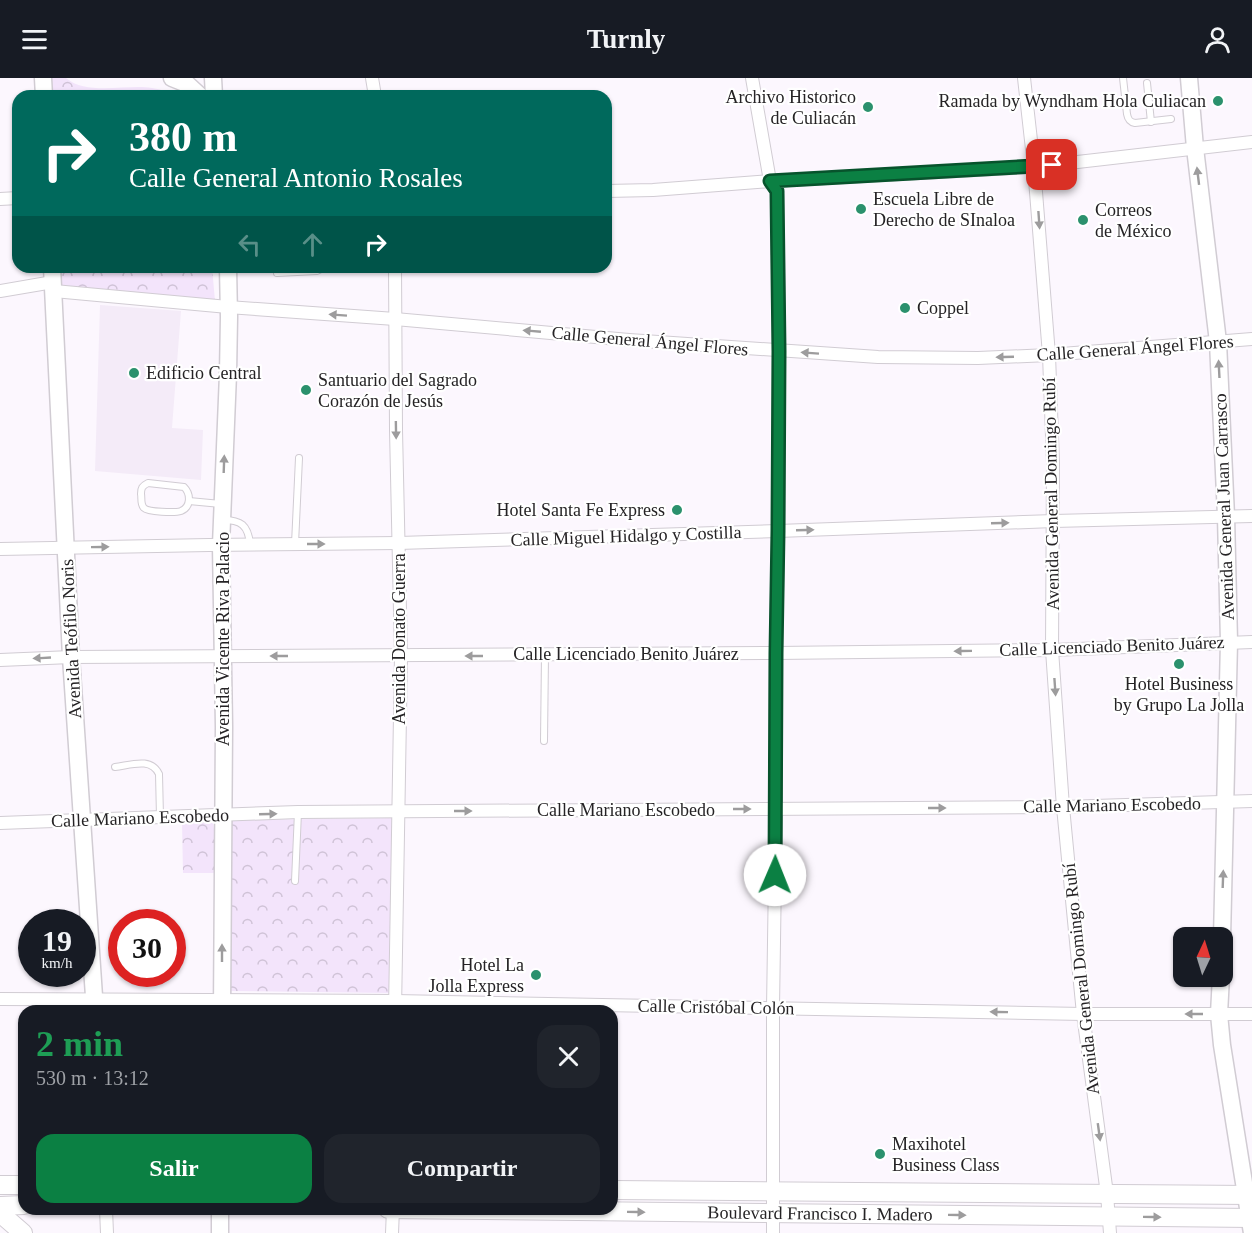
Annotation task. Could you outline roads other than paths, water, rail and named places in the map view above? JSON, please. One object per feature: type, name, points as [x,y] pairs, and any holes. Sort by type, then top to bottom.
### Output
[{"type":"main road","name":"Avenida General Juan Carrasco","points":[[1189,78],[1218,342],[1226,516],[1229,642],[1222,927]]},
{"type":"main road","points":[[176,79],[194,90]]},
{"type":"main road","name":"Avenida Vicente Riva Palacio","points":[[222,1005],[224,727],[221,545],[228,374],[228,273]]},
{"type":"main road","name":"Avenida Teófilo Noris","points":[[53,280],[71,657],[95,1005]]},
{"type":"main road","points":[[1220,987],[1219,1014],[1222,1045],[1249,1195],[1251,1223]]},
{"type":"main road","points":[[0,1185],[18,1185]]},
{"type":"main road","name":"Boulevard Francisco I. Madero","points":[[618,1190],[1249,1195]]},
{"type":"main road","points":[[0,1206],[18,1205]]},
{"type":"main road","name":"Boulevard Francisco I. Madero","points":[[618,1211],[773,1213],[1110,1225],[1251,1223]]},
{"type":"main road","points":[[0,1213],[23,1233]]},
{"type":"main road","points":[[220,1215],[220,1233]]},
{"type":"street","points":[[752,78],[770,181],[777,191],[779,351],[773,1233]]},
{"type":"street","name":"Avenida General Domingo Rubí","points":[[1023,78],[1034,167],[1049,355],[1054,521],[1052,650],[1063,807],[1083,1014],[1110,1225]]},
{"type":"street","points":[[612,191],[1034,167],[1252,142]]},
{"type":"street","name":"Avenida Donato Guerra","points":[[395,273],[401,656],[395,1005]]},
{"type":"street","points":[[0,291],[53,280]]},
{"type":"street","name":"Calle General Ángel Flores","points":[[53,280],[228,307],[629,340],[878,357],[978,358],[1049,355],[1252,339]]},
{"type":"street","name":"Calle Miguel Hidalgo y Costilla","points":[[0,549],[399,543],[1252,516]]},
{"type":"street","name":"Calle Licenciado Benito Juárez","points":[[0,660],[222,655],[401,656],[1052,650],[1252,642]]},
{"type":"street","name":"Calle Mariano Escobedo","points":[[0,823],[298,812],[1063,807],[1252,801]]},
{"type":"street","name":"Calle Cristóbal Colón","points":[[0,999],[81,1005]]},
{"type":"street","name":"Calle Cristóbal Colón","points":[[618,1007],[1083,1014],[1252,1014]]},
{"type":"street","points":[[106,1215],[107,1233]]},
{"type":"street","points":[[390,1215],[392,1233]]},
{"type":"lane","points":[[1123,78],[1128,119],[1131,123],[1171,119]]},
{"type":"lane","points":[[1147,83],[1151,122]]},
{"type":"lane","points":[[295,544],[298,458]]},
{"type":"lane","points":[[148,483],[184,487],[188,491],[189,501],[182,511],[150,511],[144,509],[141,489],[148,483]]},
{"type":"lane","points":[[189,501],[222,512],[239,522],[248,532],[250,544]]},
{"type":"lane","points":[[544,741],[545,655]]},
{"type":"lane","points":[[116,767],[143,763],[156,768],[159,774],[160,818]]},
{"type":"lane","points":[[295,881],[298,812]]},
{"type":"place","name":"Ramada by Wyndham Hola Culiacan","points":[[1218,101]]},
{"type":"place","name":"Archivo Historico de Culiacán","points":[[868,107]]},
{"type":"place","name":"Escuela Libre de Derecho de SInaloa","points":[[861,209]]},
{"type":"place","name":"Correos de México","points":[[1083,220]]},
{"type":"place","name":"Coppel","points":[[905,308]]},
{"type":"place","name":"Edificio Central","points":[[134,373]]},
{"type":"place","name":"Santuario del Sagrado Corazón de Jesús","points":[[306,390]]},
{"type":"place","name":"Hotel Santa Fe Express","points":[[677,510]]},
{"type":"place","name":"Hotel Business by Grupo La Jolla","points":[[1179,664]]},
{"type":"place","name":"Hotel La Jolla Express","points":[[536,975]]},
{"type":"place","name":"Maxihotel Business Class","points":[[880,1154]]}]
